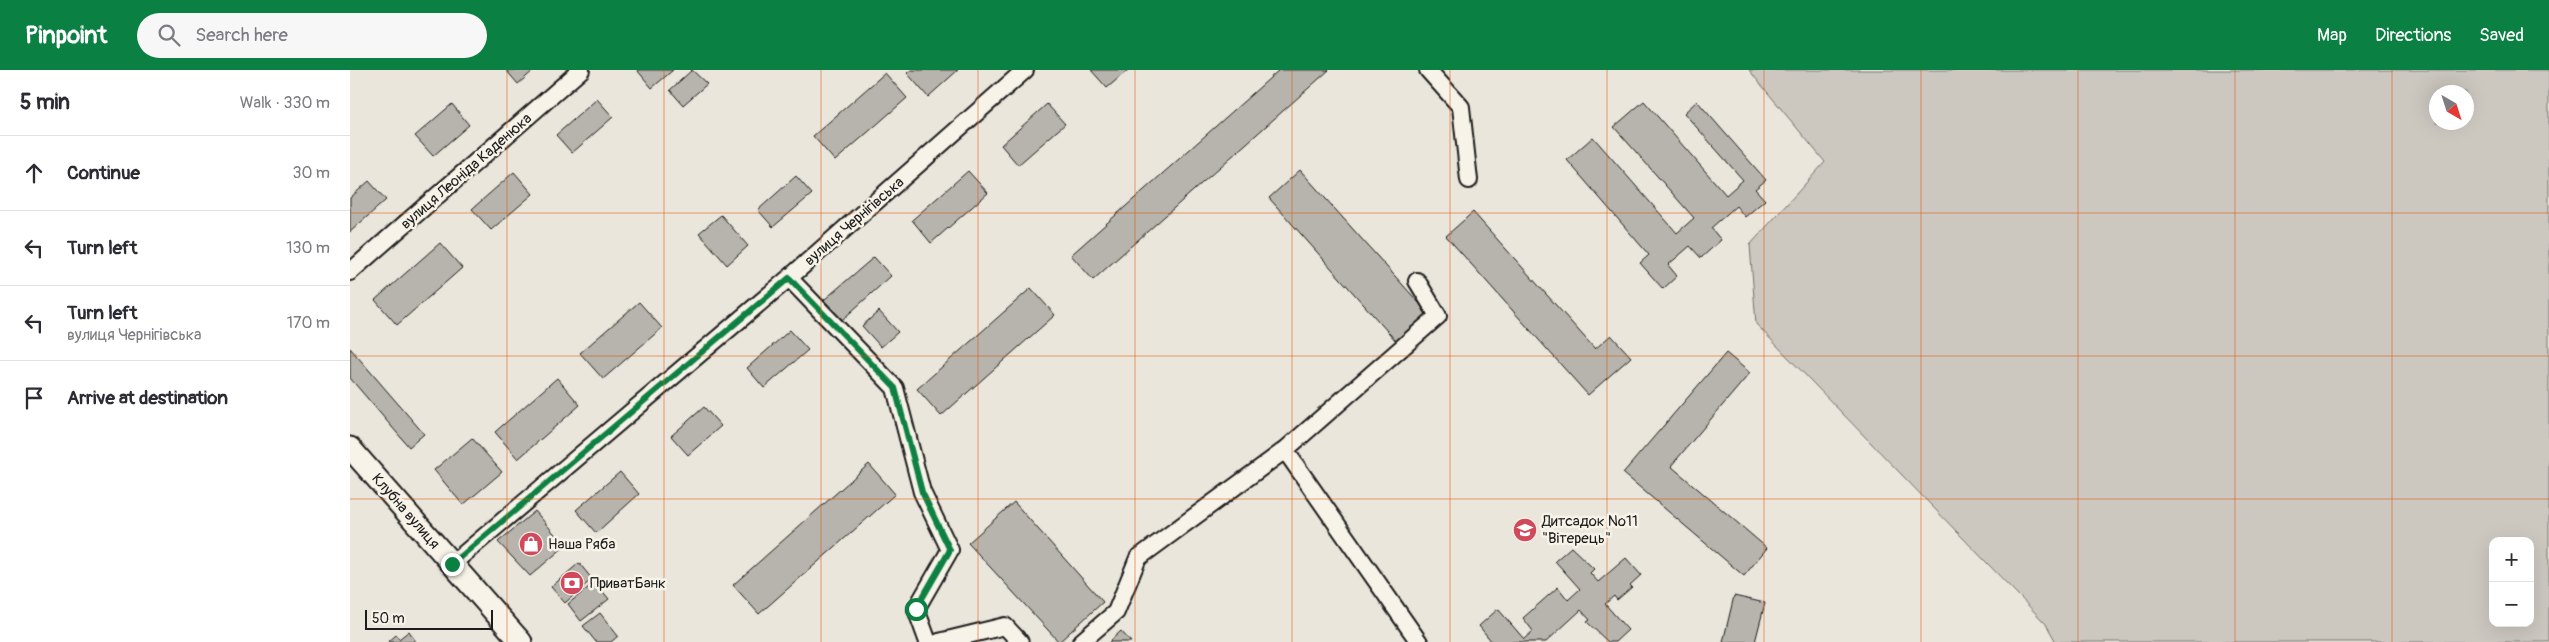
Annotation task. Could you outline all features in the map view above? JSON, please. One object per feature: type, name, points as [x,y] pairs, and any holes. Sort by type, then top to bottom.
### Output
[{"type":"main road","name":"Клубна вулиця","points":[[350,448],[521,642]]},
{"type":"street","name":"вулиця Леоніда Каденюка","points":[[350,272],[581,70]]},
{"type":"street","name":"вулиця Чернігівська","points":[[452,564],[789,278],[1025,70]]},
{"type":"street","points":[[1428,70],[1462,107],[1469,180]]},
{"type":"street","points":[[789,278],[895,388],[922,492],[950,550],[916,609],[928,642]]},
{"type":"street","points":[[1080,642],[1116,612],[1138,558],[1285,450],[1438,316],[1417,281]]},
{"type":"street","points":[[1285,450],[1419,642]]},
{"type":"street","points":[[939,642],[1005,626],[1020,642]]},
{"type":"shaded area","points":[[1749,70],[2549,70],[2549,642],[2056,642],[2046,624],[1756,324],[1750,245],[1825,162]]},
{"type":"building","points":[[506,70],[534,70],[518,84]]},
{"type":"building","points":[[637,70],[673,70],[652,88]]},
{"type":"building","points":[[692,70],[707,84],[683,105],[670,90]]},
{"type":"building","points":[[911,70],[958,70],[928,97],[907,73]]},
{"type":"building","points":[[1091,70],[1128,70],[1107,88]]},
{"type":"building","points":[[1279,70],[1329,70],[1093,280],[1071,255]]},
{"type":"building","points":[[885,73],[907,98],[835,161],[813,136]]},
{"type":"building","points":[[597,99],[613,117],[572,153],[556,135]]},
{"type":"building","points":[[1644,101],[1726,195],[1743,180],[1684,113],[1697,101],[1766,180],[1755,189],[1765,200],[1745,217],[1736,206],[1711,228],[1721,240],[1701,258],[1690,246],[1668,265],[1677,276],[1663,289],[1640,263],[1649,255],[1567,160],[1593,137],[1677,233],[1694,218],[1614,127]]},
{"type":"building","points":[[452,104],[469,125],[433,156],[415,136]]},
{"type":"building","points":[[1047,104],[1065,124],[1018,165],[1001,145]]},
{"type":"building","points":[[1300,170],[1428,313],[1396,341],[1269,198]]},
{"type":"building","points":[[968,171],[988,193],[931,243],[912,220]]},
{"type":"building","points":[[514,172],[533,194],[491,230],[472,209]]},
{"type":"building","points":[[796,176],[812,194],[773,227],[758,210]]},
{"type":"building","points":[[369,181],[386,200],[350,232],[350,198]]},
{"type":"building","points":[[1473,212],[1595,349],[1611,335],[1631,357],[1588,395],[1446,236]]},
{"type":"building","points":[[721,215],[748,246],[727,265],[699,233]]},
{"type":"building","points":[[440,243],[462,268],[397,325],[375,300]]},
{"type":"building","points":[[874,257],[891,276],[842,320],[824,300]]},
{"type":"building","points":[[1031,288],[1055,315],[941,416],[917,389]]},
{"type":"building","points":[[639,302],[662,328],[603,379],[580,353]]},
{"type":"building","points":[[879,311],[898,332],[881,347],[862,326]]},
{"type":"building","points":[[790,330],[808,350],[764,388],[747,368]]},
{"type":"building","points":[[350,348],[424,434],[409,447],[350,378]]},
{"type":"building","points":[[1726,353],[1750,373],[1671,466],[1767,548],[1744,576],[1623,473]]},
{"type":"building","points":[[557,378],[580,405],[518,459],[495,432]]},
{"type":"building","points":[[704,407],[721,426],[688,455],[671,436]]},
{"type":"building","points":[[472,438],[502,472],[463,505],[434,470]]},
{"type":"building","points":[[869,464],[895,494],[759,614],[733,585]]},
{"type":"building","points":[[620,472],[639,494],[596,533],[576,510]]},
{"type":"building","points":[[1014,502],[1103,602],[1059,642],[968,543]]},
{"type":"building","name":"Наша Ряба","points":[[535,511],[565,546],[530,576],[498,542]]},
{"type":"building","points":[[1571,547],[1594,569],[1590,573],[1598,582],[1626,558],[1641,575],[1630,585],[1632,587],[1617,600],[1614,596],[1605,604],[1628,630],[1615,642],[1608,642],[1587,622],[1590,620],[1581,610],[1546,642],[1492,642],[1479,626],[1498,609],[1524,639],[1533,631],[1523,618],[1558,587],[1568,600],[1580,589],[1555,561]]},
{"type":"building","name":"ПриватБанк","points":[[579,563],[592,579],[565,603],[551,587]]},
{"type":"building","points":[[595,582],[609,599],[581,621],[568,604]]},
{"type":"building","points":[[1734,596],[1765,603],[1755,642],[1723,642]]},
{"type":"building","points":[[600,613],[618,636],[611,642],[596,642],[583,626]]},
{"type":"building","points":[[409,631],[416,642],[388,642],[396,635],[399,639]]},
{"type":"building","points":[[1121,631],[1131,642],[1109,642]]},
{"type":"place","name":"Дитсадок №11 \"Вітерець\"","points":[[1525,530]]},
{"type":"place","name":"Наша Ряба","points":[[531,544]]},
{"type":"place","name":"ПриватБанк","points":[[572,583]]},
{"type":"route","points":[[452,564],[789,278],[895,388],[922,492],[950,550],[916,609]]}]
